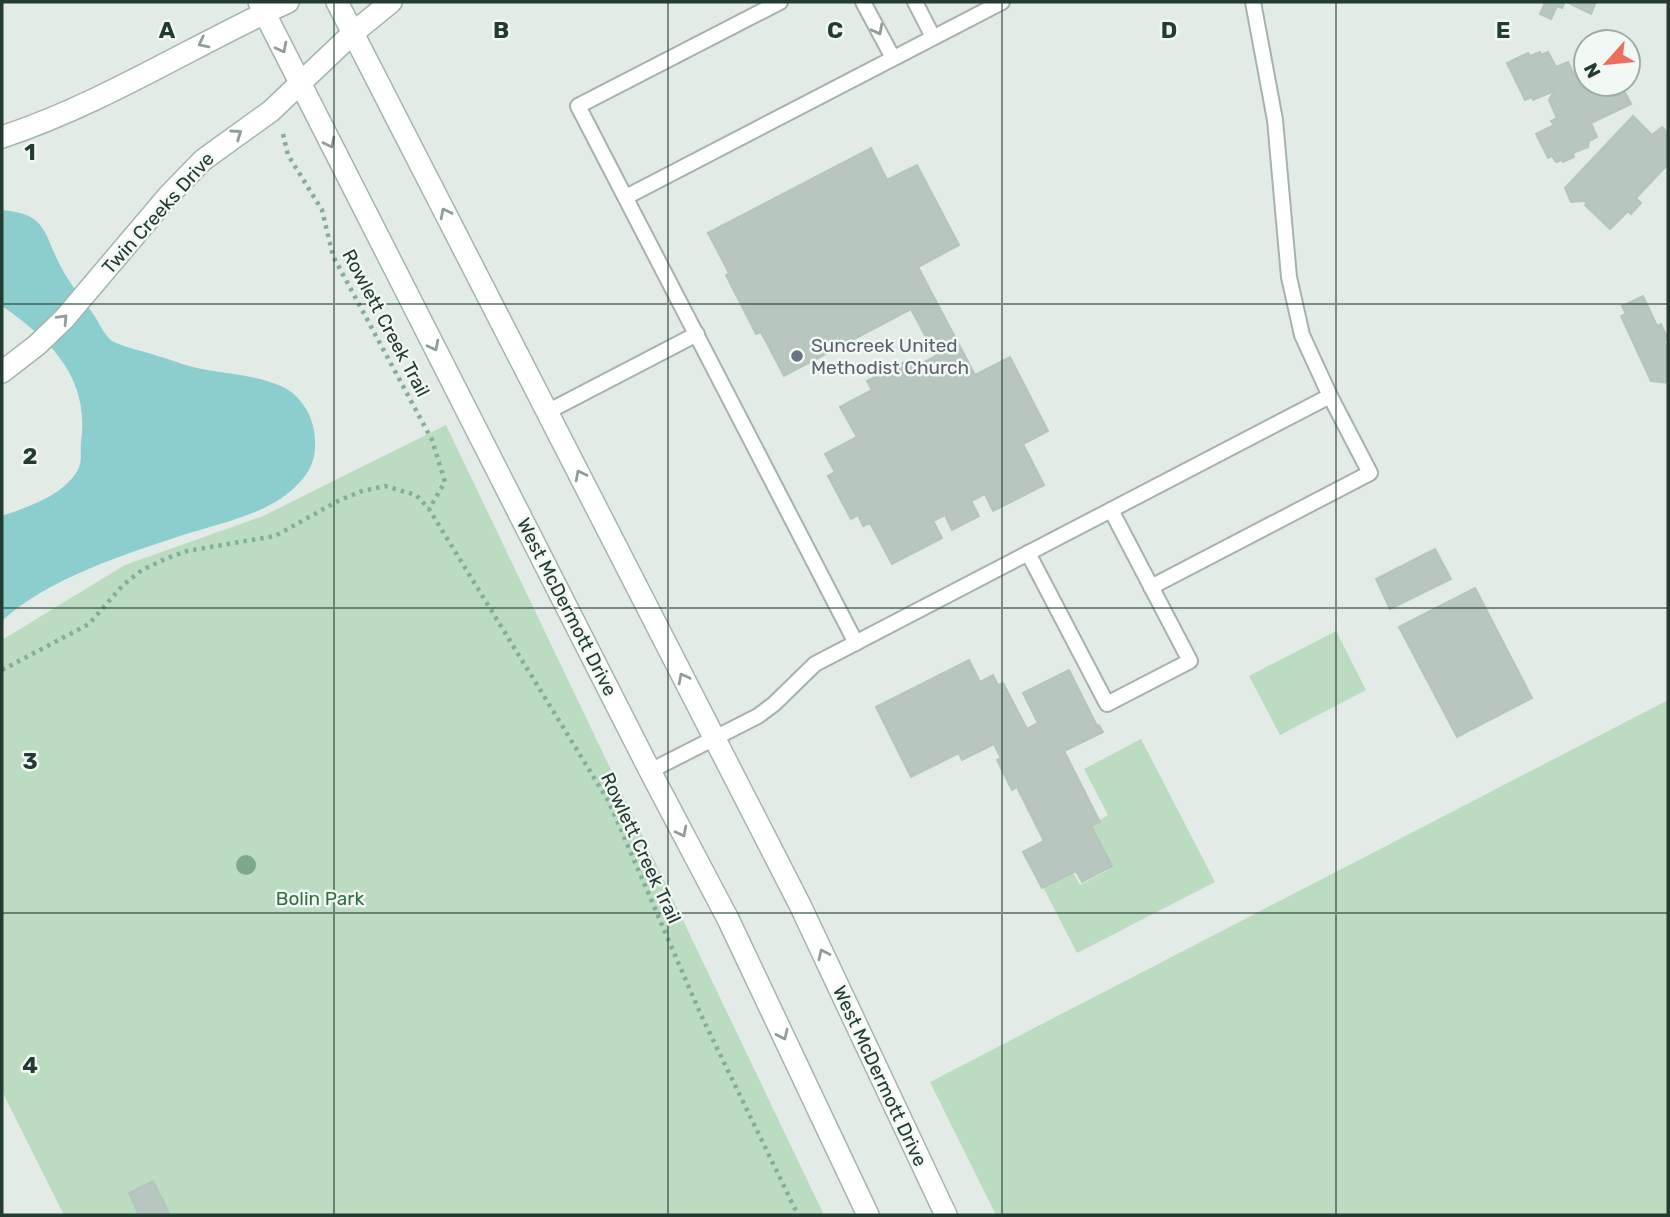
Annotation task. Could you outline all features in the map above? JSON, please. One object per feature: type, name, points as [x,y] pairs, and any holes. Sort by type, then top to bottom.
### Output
[{"type":"main road","points":[[2,137],[99,97],[262,7],[288,2]]},
{"type":"main road","name":"West McDermott Drive","points":[[337,2],[800,905],[946,1215]]},
{"type":"main road","name":"Twin Creeks Drive","points":[[2,372],[64,319],[169,195],[203,160],[271,111],[353,33],[391,2]]},
{"type":"main road","name":"West McDermott Drive","points":[[262,7],[650,771],[728,919],[868,1215]]},
{"type":"lane","points":[[780,2],[578,106],[856,642]]},
{"type":"lane","points":[[863,2],[892,58]]},
{"type":"lane","points":[[915,2],[933,37]]},
{"type":"lane","points":[[625,197],[1002,2]]},
{"type":"lane","points":[[1151,587],[1370,473],[1302,335],[1289,277],[1275,120],[1253,2]]},
{"type":"lane","points":[[547,412],[696,334]]},
{"type":"lane","points":[[650,771],[758,716],[815,664],[1330,396]]},
{"type":"lane","points":[[1028,553],[1107,704],[1190,661],[1111,510]]},
{"type":"path","name":"Rowlett Creek Trail","points":[[271,111],[283,133],[288,155],[322,211],[333,256],[432,440],[445,482],[429,509]]},
{"type":"path","name":"Rowlett Creek Trail","points":[[2,670],[89,624],[123,585],[142,570],[165,559],[187,551],[275,536],[338,500],[362,491],[384,486],[415,495],[429,509],[609,802],[700,1013],[798,1215]]},
{"type":"green space","name":"Bolin Park","points":[[446,425],[824,1215],[64,1215],[2,1091],[2,640],[125,565],[263,516]]},
{"type":"green space","points":[[1336,631],[1366,690],[1280,735],[1249,676]]},
{"type":"green space","points":[[1668,700],[1668,1215],[996,1215],[930,1082]]},
{"type":"green space","points":[[1141,739],[1215,882],[1077,953],[1043,887],[1073,872],[1080,885],[1108,870],[1086,828],[1108,815],[1084,769]]},
{"type":"water","points":[[2,210],[28,216],[42,227],[65,273],[112,341],[193,367],[281,386],[297,397],[305,408],[313,426],[315,442],[312,464],[304,478],[274,503],[244,516],[160,542],[88,569],[41,593],[2,621],[2,516],[52,495],[69,481],[80,462],[82,419],[73,380],[63,363],[51,347],[2,306]]},
{"type":"building","points":[[1543,2],[1565,2],[1562,8],[1557,6],[1551,19],[1540,14],[1545,3]]},
{"type":"building","points":[[1567,2],[1596,2],[1591,14]]},
{"type":"building","points":[[1548,52],[1556,67],[1568,62],[1572,70],[1572,98],[1628,98],[1631,104],[1591,123],[1597,137],[1589,141],[1588,147],[1573,153],[1574,157],[1556,162],[1552,156],[1548,158],[1536,134],[1554,125],[1551,121],[1557,118],[1549,100],[1554,91],[1533,100],[1532,97],[1525,100],[1507,63],[1528,53],[1530,56]]},
{"type":"building","points":[[1633,116],[1652,135],[1662,127],[1668,133],[1668,164],[1636,198],[1641,203],[1631,214],[1628,211],[1610,229],[1585,205],[1585,201],[1571,202],[1565,188]]},
{"type":"building","name":"Suncreek United Methodist Church","points":[[871,148],[887,180],[917,165],[959,245],[918,267],[975,375],[1010,357],[1048,431],[1023,444],[1044,485],[993,511],[985,494],[971,501],[979,516],[952,530],[945,515],[933,521],[942,538],[892,564],[870,523],[863,526],[858,515],[851,519],[828,476],[835,472],[825,454],[857,437],[840,407],[872,390],[867,381],[909,360],[913,368],[936,356],[911,309],[784,376],[761,332],[756,334],[708,233]]},
{"type":"building","points":[[1643,296],[1657,326],[1661,324],[1668,339],[1664,341],[1666,346],[1668,345],[1668,383],[1651,381],[1621,316],[1626,314],[1622,306]]},
{"type":"building","points":[[1435,549],[1451,579],[1390,609],[1376,579]]},
{"type":"building","points":[[1475,588],[1532,698],[1457,737],[1399,627]]},
{"type":"building","points":[[969,660],[980,682],[993,675],[998,685],[1003,683],[1027,729],[1038,723],[1023,693],[1069,670],[1097,726],[1099,725],[1103,732],[1064,751],[1100,822],[1091,826],[1112,866],[1082,882],[1076,871],[1042,888],[1023,852],[1044,841],[1017,787],[1012,790],[997,760],[1001,758],[994,744],[962,760],[959,753],[911,777],[876,707]]},
{"type":"building","points":[[153,1181],[170,1215],[139,1215],[129,1193]]},
{"type":"place","name":"Suncreek United Methodist Church","points":[[797,356]]}]
